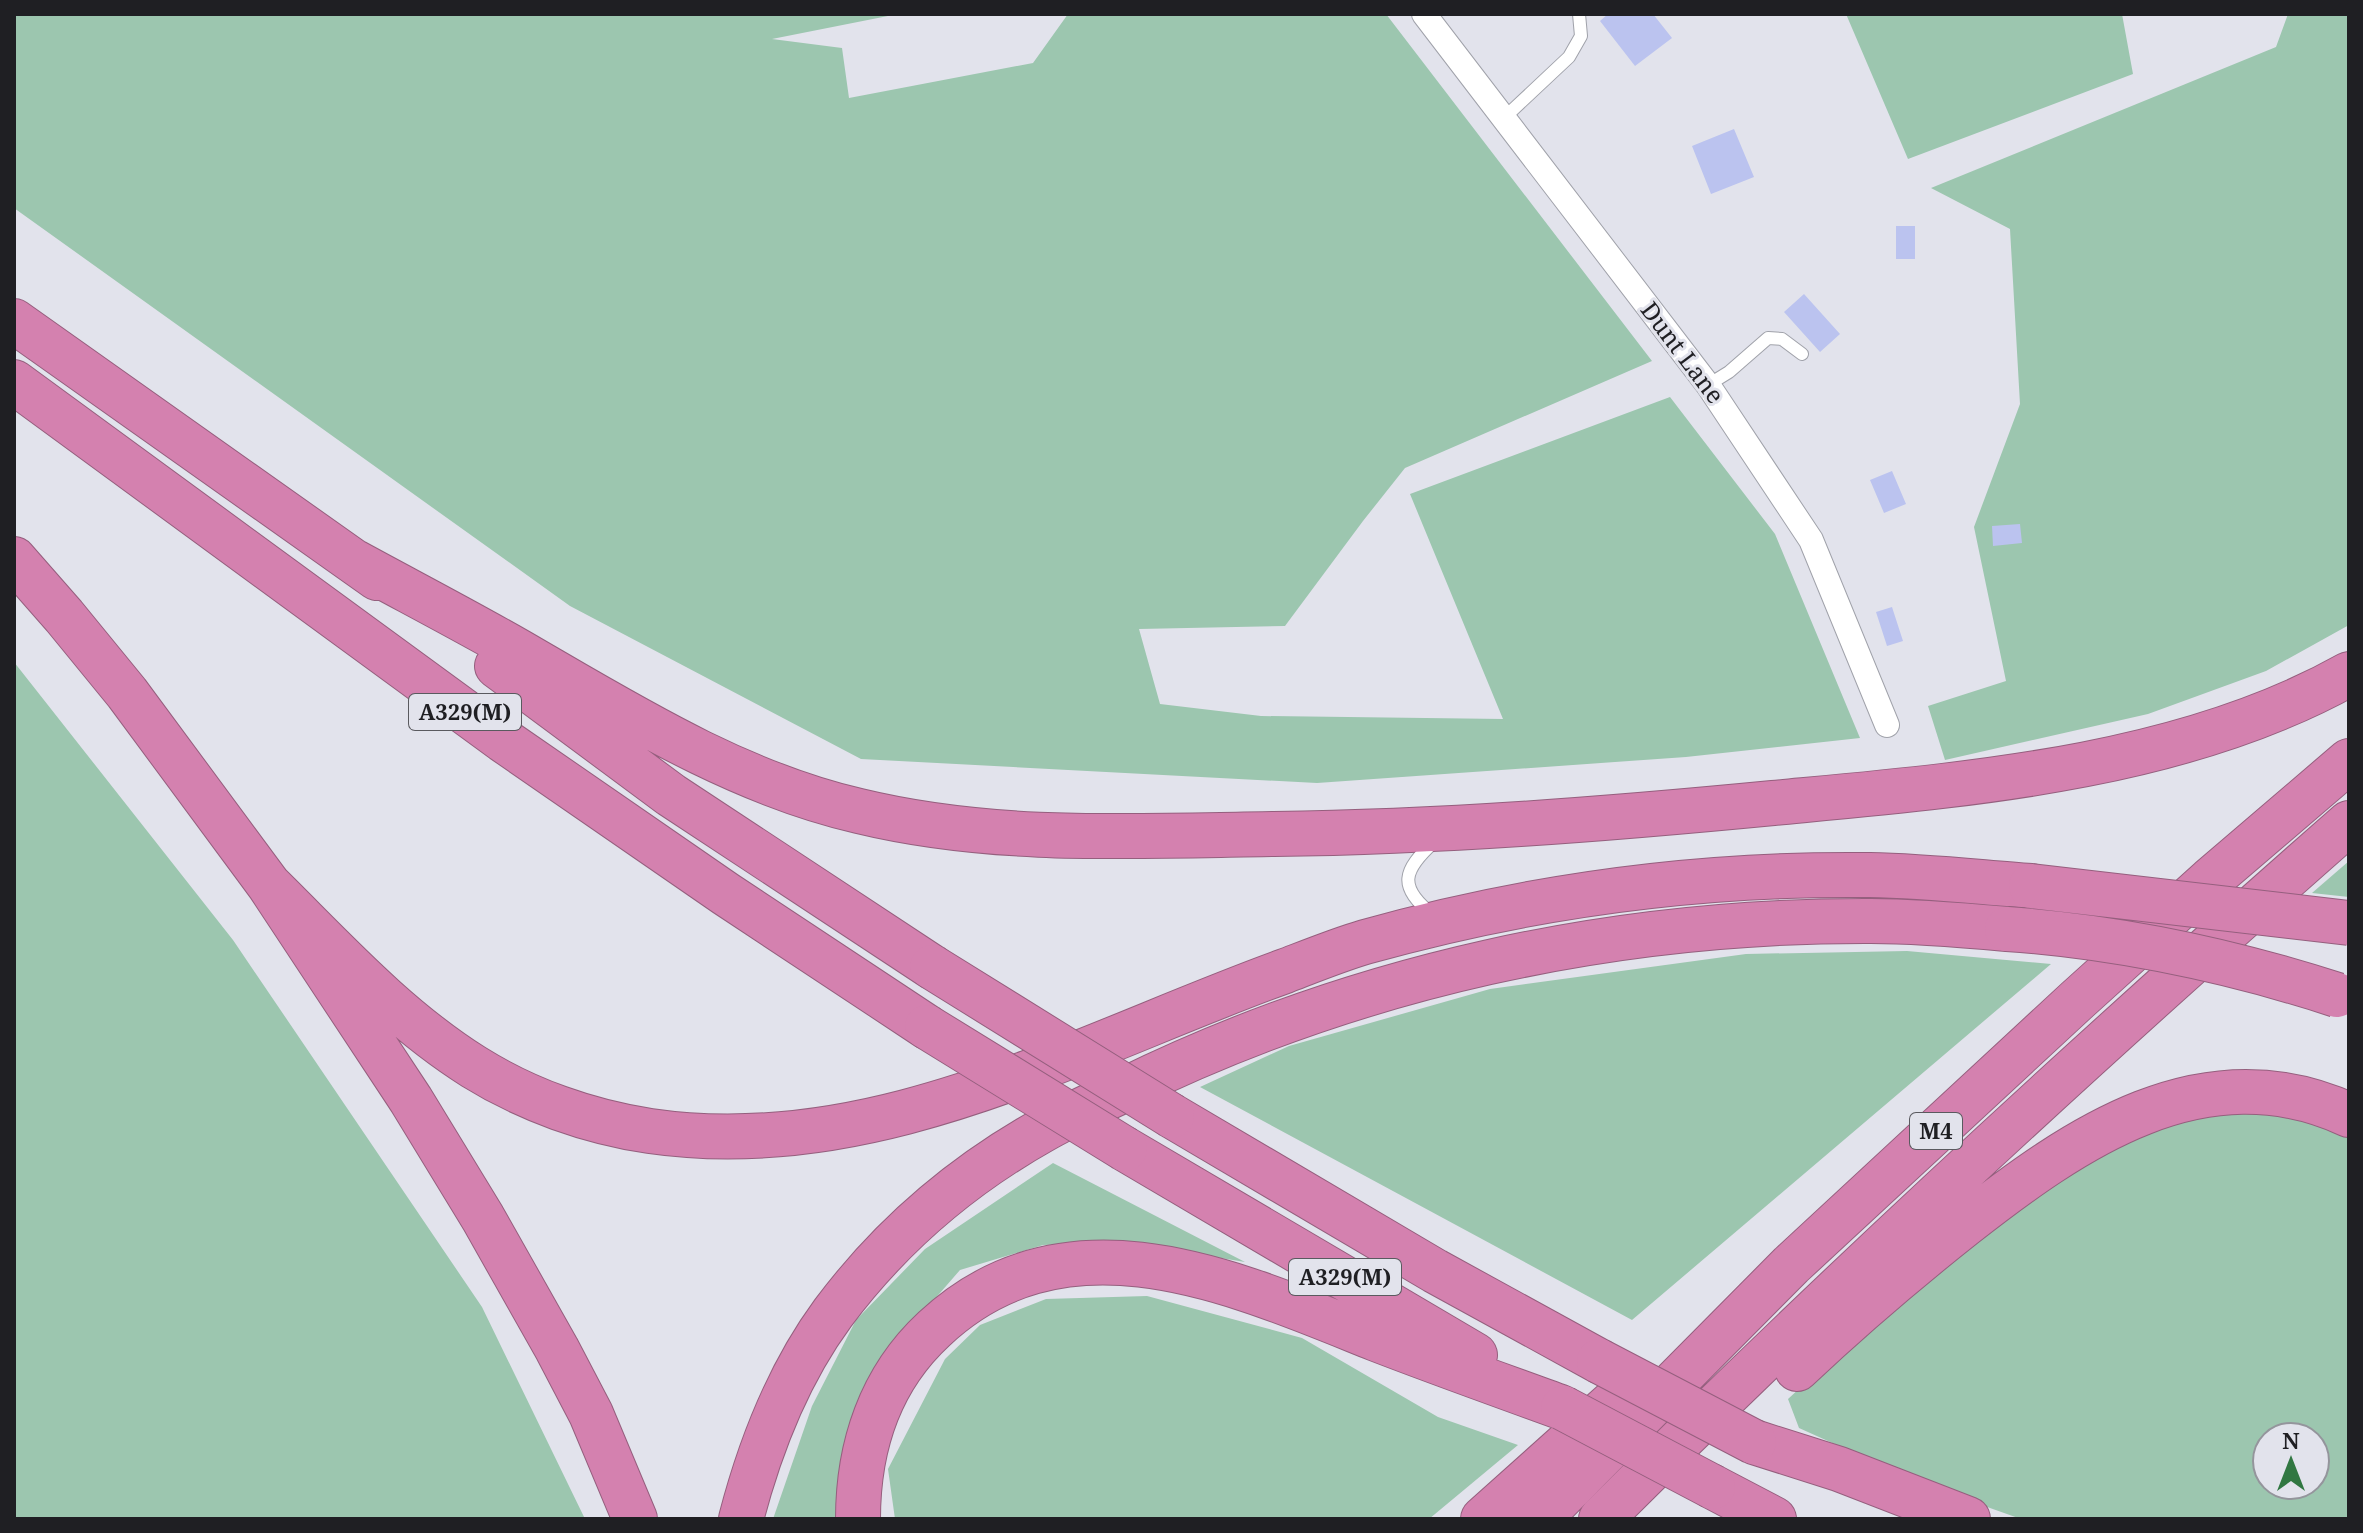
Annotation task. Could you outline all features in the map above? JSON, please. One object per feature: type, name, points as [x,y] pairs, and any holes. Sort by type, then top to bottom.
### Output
[{"type":"highway","name":"A329(M)","points":[[14,321],[355,562],[671,795],[932,967],[1172,1116],[1435,1271],[1891,1519]]},
{"type":"highway","name":"A329(M)","points":[[14,382],[503,740],[726,894],[927,1027],[1125,1149],[1563,1408],[1774,1519]]},
{"type":"highway","points":[[14,559],[127,693],[269,885],[411,1100],[490,1231],[591,1414],[635,1519]]},
{"type":"highway","points":[[355,562],[681,743],[789,790],[855,811],[974,831],[1044,835],[1173,836],[1447,829],[1559,822],[1832,797],[2036,772],[2152,749],[2225,729],[2270,713],[2349,674]]},
{"type":"highway","name":"M4","points":[[1539,1519],[1791,1265],[2076,1001],[2210,880],[2349,761]]},
{"type":"highway","name":"M4","points":[[1601,1519],[1935,1196],[2148,999],[2349,823]]},
{"type":"highway","points":[[269,885],[385,1000],[432,1039],[477,1069],[526,1094],[593,1120],[633,1129],[710,1138],[754,1138],[847,1126],[941,1102],[1029,1073],[1242,986],[1359,944],[1442,922],[1587,894],[1735,878],[1874,875],[2031,886],[2349,923]]},
{"type":"highway","points":[[741,1519],[765,1441],[804,1356],[833,1314],[894,1242],[939,1201],[1045,1129],[1170,1068],[1297,1016],[1357,996],[1550,949],[1668,933],[1796,922],[1873,920],[2069,933],[2228,963],[2343,997]]},
{"type":"highway","points":[[1639,1519],[1845,1324],[2006,1192],[2070,1149],[2115,1124],[2154,1108],[2223,1092],[2291,1097],[2349,1115]]},
{"type":"highway","points":[[858,1519],[860,1473],[870,1428],[893,1378],[907,1357],[940,1323],[991,1289],[1016,1277],[1073,1264],[1138,1263],[1212,1278],[1563,1408]]},
{"type":"highway","points":[[1483,1519],[1659,1361],[1791,1265]]},
{"type":"highway","points":[[1754,1442],[1839,1469],[1968,1519]]},
{"type":"street","name":"Dunt Lane","points":[[1424,14],[1708,385],[1811,540],[1887,725]]},
{"type":"lane","points":[[1504,118],[1569,57],[1581,36],[1579,14]]},
{"type":"lane","points":[[1708,385],[1729,372],[1768,338],[1782,339],[1802,354]]},
{"type":"lane","points":[[1442,922],[1415,901],[1408,884],[1412,862],[1447,829]]},
{"type":"green space","points":[[14,14],[898,14],[772,39],[842,48],[849,98],[1033,63],[1068,14],[1386,14],[1652,361],[1405,468],[1285,626],[1139,629],[1160,704],[1261,716],[1503,719],[1410,494],[1670,397],[1775,534],[1860,738],[1686,757],[1317,783],[861,759],[570,606],[14,208]]},
{"type":"green space","points":[[1846,14],[2122,14],[2133,74],[1908,159]]},
{"type":"green space","points":[[2288,14],[2349,14],[2349,625],[2266,671],[2148,714],[1945,760],[1928,706],[2006,681],[1974,527],[2020,404],[2010,229],[1931,188],[2276,47]]},
{"type":"green space","points":[[14,662],[233,940],[482,1307],[585,1519],[14,1519]]},
{"type":"green space","points":[[2349,861],[2349,897],[2312,893]]},
{"type":"green space","points":[[1907,951],[2051,964],[1632,1320],[1200,1087],[1289,1046],[1490,989],[1746,954]]},
{"type":"green space","points":[[2240,1103],[2349,1129],[2349,1519],[2021,1519],[1928,1486],[1799,1428],[1788,1399],[1931,1267],[2073,1152]]},
{"type":"green space","points":[[1053,1163],[1245,1262],[1123,1242],[1043,1245],[960,1270],[893,1347],[850,1429],[836,1519],[773,1519],[812,1406],[856,1320],[925,1249]]},
{"type":"green space","points":[[1147,1296],[1302,1338],[1438,1417],[1518,1445],[1429,1519],[895,1519],[888,1469],[945,1359],[980,1325],[1046,1299]]},
{"type":"building","points":[[1608,14],[1653,14],[1672,38],[1635,66],[1600,21]]},
{"type":"building","points":[[1734,129],[1754,177],[1711,194],[1692,146]]},
{"type":"building","points":[[1896,226],[1915,226],[1915,259],[1896,259]]},
{"type":"building","points":[[1804,294],[1840,334],[1820,352],[1784,312]]},
{"type":"building","points":[[1892,471],[1906,504],[1884,513],[1870,480]]},
{"type":"building","points":[[2020,524],[2022,543],[1993,546],[1992,526]]},
{"type":"building","points":[[1892,607],[1903,641],[1887,646],[1876,612]]}]
